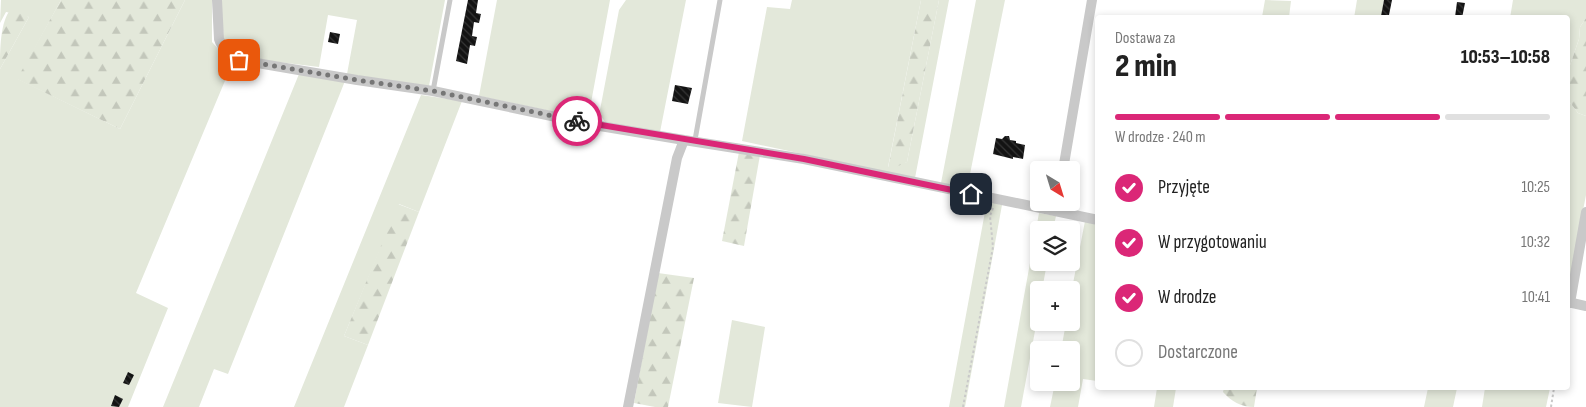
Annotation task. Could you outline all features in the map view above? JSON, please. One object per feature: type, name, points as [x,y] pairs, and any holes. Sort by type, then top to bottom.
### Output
[{"type":"street","points":[[217,0],[218,39],[230,55],[239,60],[433,91],[594,125],[804,159],[997,200],[1030,204]]},
{"type":"street","points":[[1064,161],[1092,0]]},
{"type":"street","points":[[628,407],[677,158],[684,140]]},
{"type":"street","points":[[1069,211],[1095,219]]},
{"type":"street","points":[[1570,297],[1586,212]]},
{"type":"street","points":[[1570,302],[1586,306]]},
{"type":"lane","points":[[433,91],[450,0]]},
{"type":"lane","points":[[695,140],[720,0]]},
{"type":"path","points":[[963,407],[993,247],[990,216],[997,200]]},
{"type":"path","points":[[1551,407],[1554,390]]},
{"type":"green space","points":[[1,0],[61,0],[18,79],[120,129],[185,0],[212,0],[212,42],[232,64],[136,293],[168,308],[128,407],[0,407],[0,69],[29,17],[6,12],[0,23]]},
{"type":"green space","points":[[61,0],[185,0],[120,129],[17,79]]},
{"type":"green space","points":[[221,0],[445,0],[429,86],[347,74],[357,20],[328,15],[319,67],[240,56],[224,44]]},
{"type":"green space","points":[[497,0],[610,0],[588,119],[479,96]]},
{"type":"green space","points":[[626,0],[686,0],[660,132],[605,122],[601,116],[600,110],[619,10]]},
{"type":"green space","points":[[792,0],[921,0],[888,167],[907,162],[939,0],[949,0],[915,178],[742,141],[767,7],[790,9]]},
{"type":"green space","points":[[921,0],[939,0],[907,162],[894,168],[888,168]]},
{"type":"green space","points":[[976,0],[1005,0],[967,189],[941,183]]},
{"type":"green space","points":[[1265,0],[1291,1],[1289,15],[1262,15]]},
{"type":"green space","points":[[1357,0],[1384,0],[1381,15],[1354,15]]},
{"type":"green space","points":[[1513,0],[1586,0],[1586,18],[1580,27],[1579,39],[1570,65],[1570,15],[1510,15]]},
{"type":"green space","points":[[11,9],[29,17],[0,69],[3,29],[7,14]]},
{"type":"green space","points":[[1586,18],[1586,116],[1578,113],[1570,103],[1570,65],[1579,39],[1580,27]]},
{"type":"green space","points":[[299,74],[345,81],[228,374],[214,369],[199,407],[163,407]]},
{"type":"green space","points":[[421,95],[462,101],[419,212],[399,204],[344,336],[368,345],[344,407],[294,407]]},
{"type":"green space","points":[[1570,103],[1578,113],[1586,116],[1586,195],[1570,278]]},
{"type":"green space","points":[[739,152],[760,155],[744,246],[722,241]]},
{"type":"green space","points":[[987,201],[1002,205],[965,407],[949,407]]},
{"type":"green space","points":[[398,204],[419,212],[368,345],[344,336]]},
{"type":"green space","points":[[1039,213],[1056,216],[1055,221],[1038,221]]},
{"type":"green space","points":[[1085,221],[1095,224],[1095,381],[1083,379],[1078,407],[1050,407],[1053,391],[1080,391],[1080,341],[1063,341],[1065,331],[1080,331],[1080,281],[1073,281],[1075,271],[1080,271],[1080,247]]},
{"type":"green space","points":[[1030,263],[1030,271],[1046,271],[1044,281],[1030,281],[1030,331],[1035,331],[1033,341],[1030,341],[1030,358],[1021,407],[1004,407]]},
{"type":"green space","points":[[658,273],[694,278],[668,407],[655,407],[634,403]]},
{"type":"green space","points":[[732,320],[765,327],[752,407],[718,403]]},
{"type":"green space","points":[[1157,390],[1176,390],[1173,407],[1154,407]]},
{"type":"green space","points":[[1224,390],[1257,390],[1254,407],[1241,405],[1223,392]]},
{"type":"green space","points":[[1428,390],[1457,390],[1453,407],[1424,407]]},
{"type":"green space","points":[[1485,390],[1550,390],[1546,407],[1482,407]]},
{"type":"building","points":[[468,0],[478,0],[476,13],[481,14],[479,23],[474,22],[472,36],[477,37],[475,46],[470,45],[467,64],[456,61]]},
{"type":"building","points":[[1384,0],[1392,0],[1389,15],[1381,15]]},
{"type":"building","points":[[1457,2],[1465,3],[1463,15],[1455,15]]},
{"type":"building","points":[[330,32],[340,34],[338,44],[328,42]]},
{"type":"building","points":[[675,85],[692,88],[688,104],[672,101]]},
{"type":"building","points":[[1005,136],[1009,136],[1010,140],[1016,141],[1016,143],[1025,145],[1023,159],[1013,157],[1013,159],[993,154],[996,138],[1002,139]]},
{"type":"building","points":[[128,372],[134,375],[129,385],[123,383]]},
{"type":"building","points":[[115,395],[123,399],[119,407],[111,406]]},
{"type":"way so far","points":[[239,60],[433,91],[577,121]]},
{"type":"route","points":[[577,121],[804,159],[971,194]]}]
